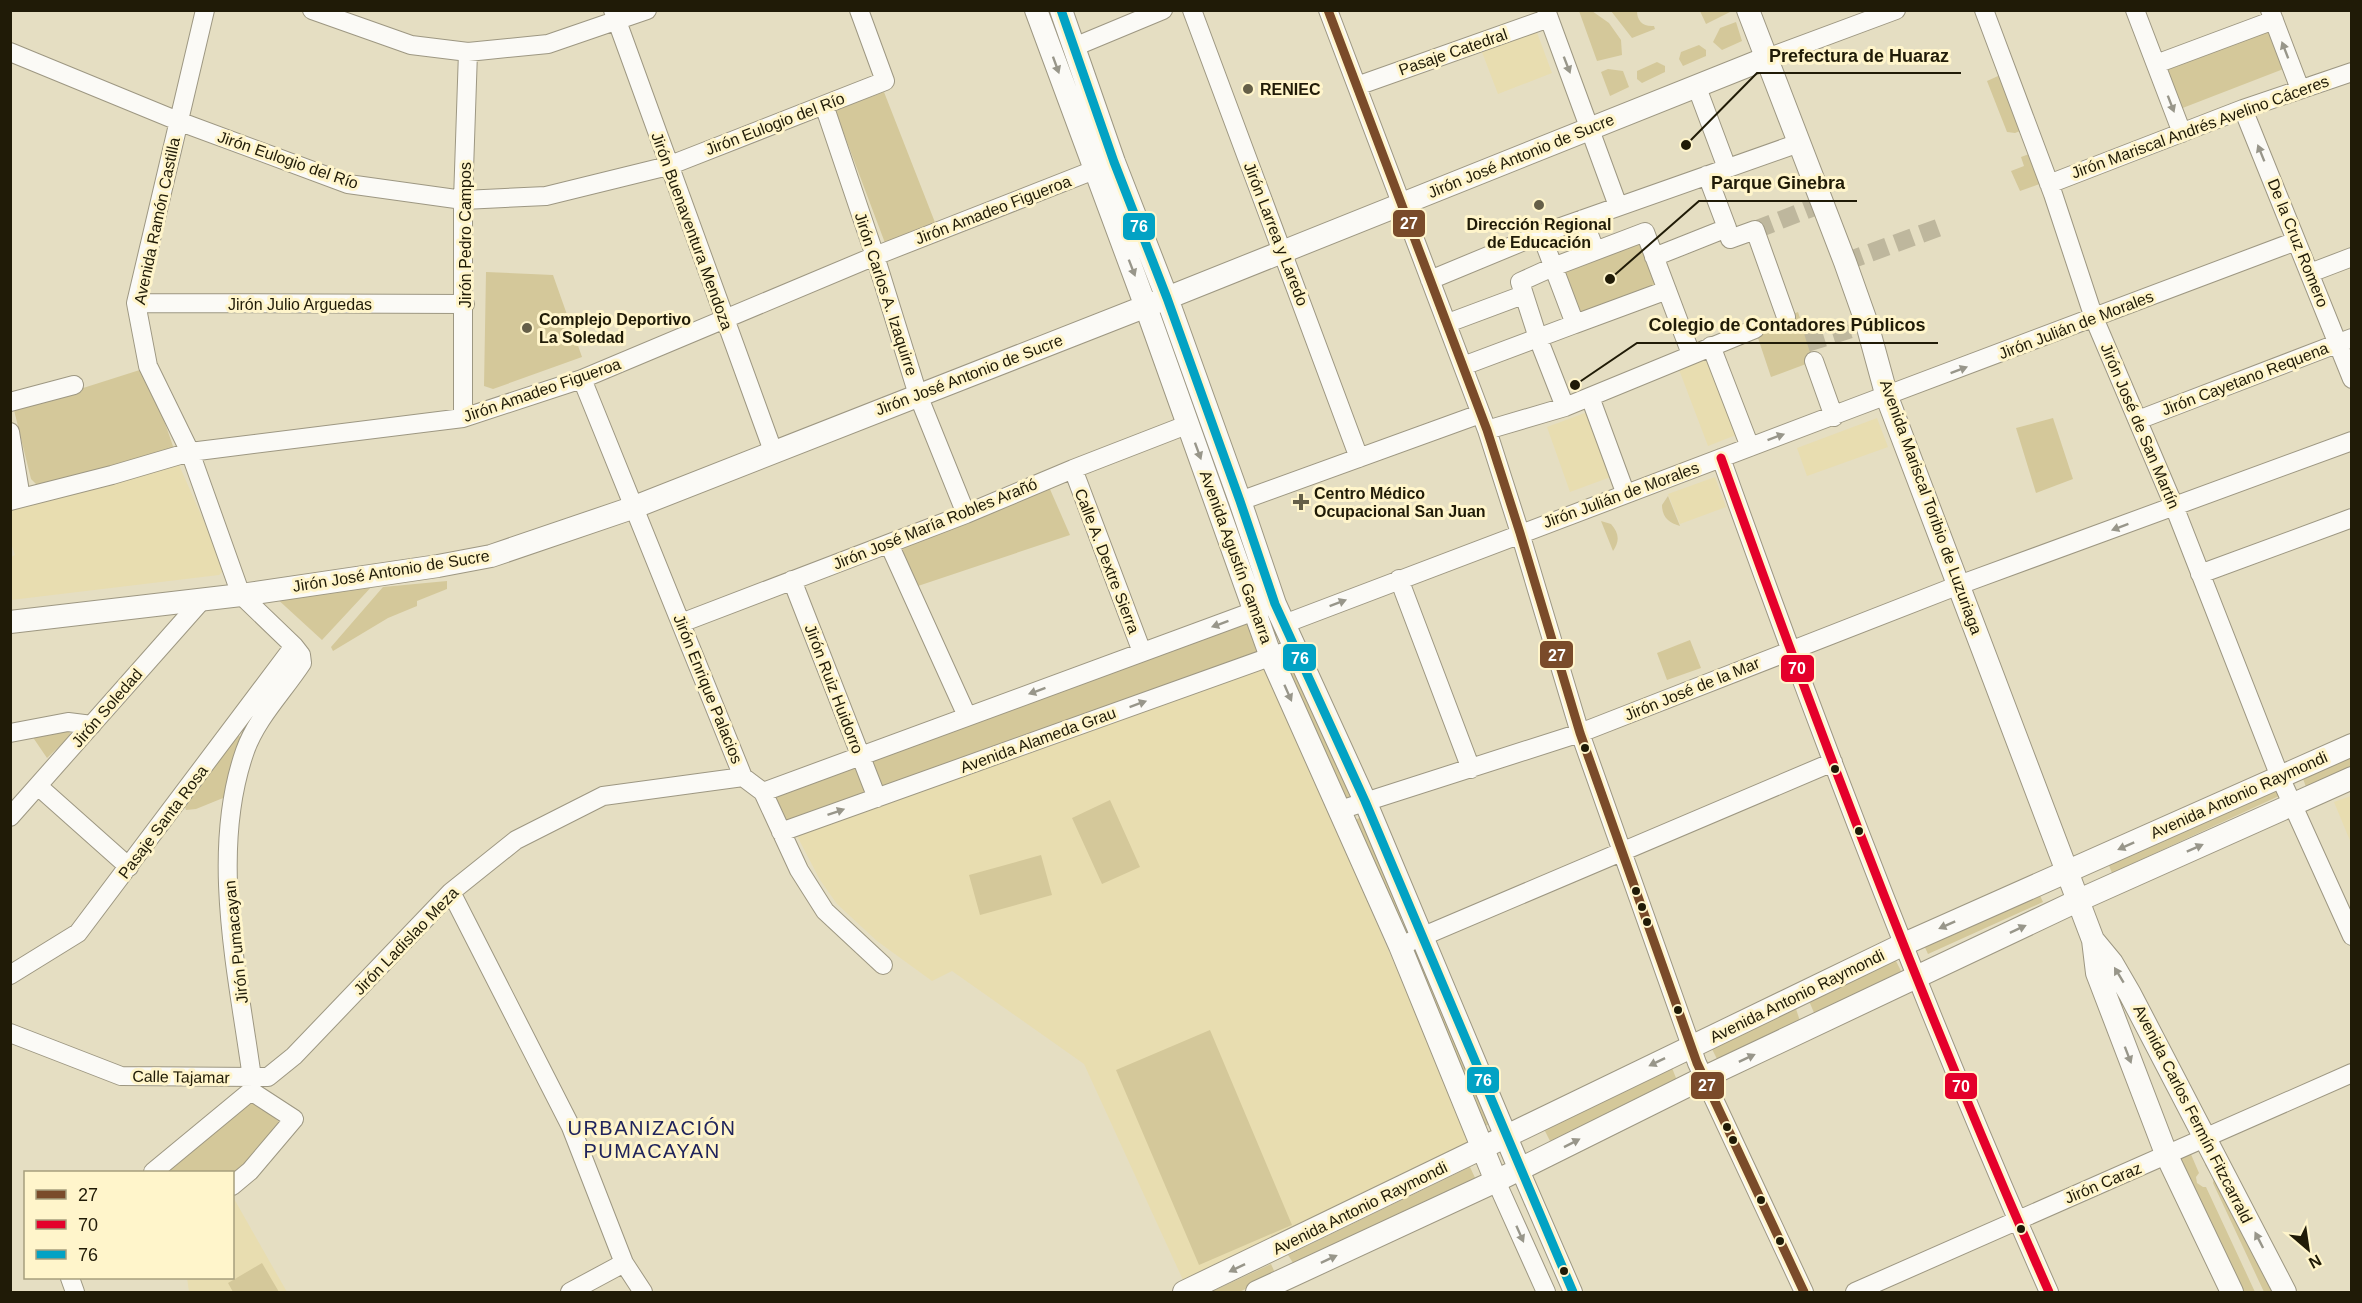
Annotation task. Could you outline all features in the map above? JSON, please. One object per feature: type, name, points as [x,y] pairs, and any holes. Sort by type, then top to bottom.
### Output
[{"type":"main road","name":"Avenida Agustín Gamarra","points":[[1036,10],[1105,166],[1157,303],[1240,501],[1272,613],[1271,657],[1400,946],[1496,1181]]},
{"type":"main road","name":"Avenida Agustín Gamarra","points":[[1061,10],[1074,47],[1105,166]]},
{"type":"main road","name":"Avenida Mariscal Toribio de Luzuriaga","points":[[1748,10],[1867,324],[1887,397],[2077,901]]},
{"type":"main road","name":"Jirón José Antonio de Sucre","points":[[10,622],[241,594],[438,566],[492,556],[632,508],[1157,303],[1767,57]]},
{"type":"main road","name":"Avenida Agustín Gamarra","points":[[1157,303],[1189,424],[1272,613],[1295,648],[1365,801],[1520,1170]]},
{"type":"main road","name":"Avenida Antonio Raymondi","points":[[1184,1293],[1904,944],[2352,745]]},
{"type":"main road","name":"Avenida Antonio Raymondi","points":[[1257,1293],[1520,1170],[1703,1078],[2077,901],[2352,778]]},
{"type":"main road","name":"Avenida Carlos Fermín Fitzcarrald","points":[[2077,901],[2093,940],[2097,973],[2167,1156],[2232,1293]]},
{"type":"main road","name":"Avenida Carlos Fermín Fitzcarrald","points":[[2093,940],[2112,963],[2130,994],[2286,1293]]},
{"type":"main road","points":[[1276,1249],[1290,1277]]},
{"type":"street","name":"Avenida Ramón Castilla","points":[[205,10],[136,303],[148,366],[189,452],[241,594],[294,646]]},
{"type":"street","points":[[312,10],[352,17],[411,45],[468,52],[548,45],[614,16],[647,10]]},
{"type":"street","name":"Jirón Eulogio del Río","points":[[10,52],[178,120],[348,184],[463,200],[546,196],[668,166],[885,81],[859,10]]},
{"type":"street","points":[[1074,47],[1163,10]]},
{"type":"street","name":"Jirón Larrea y Laredo","points":[[1192,10],[1284,251],[1359,458]]},
{"type":"street","points":[[1328,10],[1484,422],[1520,532],[1580,733],[1691,1047],[1703,1078],[1804,1293]]},
{"type":"street","name":"Jirón José Antonio de Sucre","points":[[1767,57],[1896,10]]},
{"type":"street","name":"Jirón José de San Martín","points":[[1984,10],[2049,184],[2094,318],[2174,506],[2280,777],[2352,936]]},
{"type":"street","points":[[2135,10],[2182,132]]},
{"type":"street","points":[[1548,14],[1618,206]]},
{"type":"street","name":"Pasaje Catedral","points":[[1358,86],[1548,14]]},
{"type":"street","points":[[2156,64],[2272,15],[2300,89]]},
{"type":"street","name":"Jirón Buenaventura Mendoza","points":[[614,16],[773,452]]},
{"type":"street","name":"Jirón Pedro Campos","points":[[463,418],[465,304],[463,200],[468,52]]},
{"type":"street","name":"Jirón Mariscal Andrés Avelino Cáceres","points":[[2049,184],[2243,109],[2352,72]]},
{"type":"street","points":[[1696,85],[1727,168]]},
{"type":"street","name":"Jirón Carlos A. Izaquirre","points":[[824,105],[875,256],[918,395],[966,514]]},
{"type":"street","name":"De la Cruz Romero","points":[[2243,109],[2310,273],[2345,340],[2352,379]]},
{"type":"street","points":[[1430,280],[1541,234],[1799,143]]},
{"type":"street","name":"Jirón Amadeo Figueroa","points":[[16,499],[112,476],[189,452],[463,418],[582,379],[875,256],[1105,166]]},
{"type":"street","points":[[1707,175],[1730,239],[1755,231],[1786,317]]},
{"type":"street","points":[[1583,219],[1595,250]]},
{"type":"street","points":[[1654,257],[1727,228]]},
{"type":"street","points":[[1565,407],[1538,338],[1520,282],[1553,267],[1645,232],[1691,354]]},
{"type":"street","points":[[1541,234],[1575,324]]},
{"type":"street","name":"Jirón Julián de Morales","points":[[1272,613],[1399,579],[2296,241]]},
{"type":"street","points":[[2310,273],[2352,257]]},
{"type":"street","points":[[1463,366],[1667,290]]},
{"type":"street","points":[[1448,323],[1523,295]]},
{"type":"street","name":"Jirón Julio Arguedas","points":[[136,303],[465,304]]},
{"type":"street","points":[[1240,501],[1359,458],[1484,422],[1565,407],[1755,329]]},
{"type":"street","name":"Jirón Cayetano Requena","points":[[2138,420],[2345,340]]},
{"type":"street","points":[[1711,346],[1750,447]]},
{"type":"street","points":[[1814,360],[1834,417]]},
{"type":"street","name":"Jirón Enrique Palacios","points":[[582,379],[632,508],[743,777],[763,792],[799,870],[825,910],[883,966]]},
{"type":"street","points":[[10,402],[74,385]]},
{"type":"street","points":[[1595,395],[1625,492]]},
{"type":"street","name":"Jirón José María Robles Arañó","points":[[681,623],[966,514],[1189,424]]},
{"type":"street","points":[[10,432],[16,499]]},
{"type":"street","name":"Jirón José de la Mar","points":[[1340,810],[1580,733],[1959,585],[2352,441]]},
{"type":"street","points":[[1721,458],[1790,651],[1916,978],[2049,1293]]},
{"type":"street","name":"Calle A. Dextre Sierra","points":[[1073,469],[1142,652]]},
{"type":"street","points":[[2200,574],[2352,518]]},
{"type":"street","points":[[889,544],[967,716]]},
{"type":"street","points":[[1399,579],[1471,769]]},
{"type":"street","name":"Jirón Ruiz Huidorro","points":[[792,580],[877,798]]},
{"type":"street","name":"Jirón Soledad","points":[[10,817],[203,599]]},
{"type":"street","points":[[763,792],[1142,652],[1272,613]]},
{"type":"street","name":"Pasaje Santa Rosa","points":[[10,975],[78,933],[294,646]]},
{"type":"street","name":"Jirón Pumacayan","points":[[252,1084],[229,907],[228,859],[231,815],[245,751],[257,726],[302,663],[301,655],[294,646]]},
{"type":"street","name":"Avenida Alameda Grau","points":[[781,832],[1295,648]]},
{"type":"street","points":[[10,734],[68,722],[92,725]]},
{"type":"street","points":[[1400,946],[1833,762]]},
{"type":"street","name":"Jirón Ladislao Meza","points":[[155,1171],[252,1084],[268,1077],[294,1056],[451,892],[516,840],[603,796],[743,777]]},
{"type":"street","points":[[38,786],[129,867]]},
{"type":"street","points":[[451,892],[572,1127],[624,1263],[643,1293]]},
{"type":"street","name":"Calle Tajamar","points":[[10,1033],[121,1076],[252,1084]]},
{"type":"street","name":"Jirón Caraz","points":[[1855,1293],[2352,1072]]},
{"type":"street","points":[[234,1184],[250,1172],[294,1119],[252,1084]]},
{"type":"street","name":"Avenida Agustín Gamarra","points":[[1520,1170],[1573,1293]]},
{"type":"street","name":"Avenida Agustín Gamarra","points":[[1496,1181],[1546,1293]]},
{"type":"street","points":[[570,1293],[624,1263]]},
{"type":"shaded area","points":[[1732,10],[1706,24],[1700,11]]},
{"type":"shaded area","points":[[1579,11],[1592,11],[1609,23],[1621,40],[1622,55],[1597,61]]},
{"type":"shaded area","points":[[1611,11],[1637,11],[1641,23],[1654,26],[1655,29],[1632,38]]},
{"type":"shaded area","points":[[1736,22],[1742,41],[1722,50],[1713,42],[1720,28]]},
{"type":"shaded area","points":[[1535,27],[1552,73],[1498,94],[1480,47]]},
{"type":"shaded area","points":[[2271,27],[2286,68],[2180,109],[2162,66]]},
{"type":"shaded area","points":[[1699,45],[1706,50],[1706,56],[1683,66],[1679,59],[1681,52]]},
{"type":"shaded area","points":[[1657,62],[1665,66],[1665,72],[1642,83],[1637,79],[1637,71]]},
{"type":"shaded area","points":[[1608,69],[1623,71],[1629,87],[1610,96],[1601,72]]},
{"type":"shaded area","points":[[2007,72],[2028,128],[2015,133],[2007,132],[1987,81]]},
{"type":"shaded area","points":[[884,92],[936,225],[885,243],[835,110]]},
{"type":"shaded area","points":[[2037,151],[2048,181],[2020,191],[2011,171],[2024,166],[2021,157]]},
{"type":"shaded area","points":[[1645,232],[1667,290],[1575,324],[1553,267]]},
{"type":"shaded area","points":[[486,272],[553,275],[582,357],[493,389],[484,386]]},
{"type":"shaded area","points":[[1798,312],[1814,361],[1771,377],[1755,329]]},
{"type":"shaded area","points":[[1712,355],[1741,433],[1708,446],[1678,367]]},
{"type":"shaded area","points":[[146,368],[175,452],[39,487],[31,479],[14,410]]},
{"type":"shaded area","points":[[1593,410],[1616,475],[1570,492],[1547,427]]},
{"type":"shaded area","points":[[1877,418],[1888,447],[1807,476],[1797,448]]},
{"type":"shaded area","points":[[2053,418],[2073,479],[2036,493],[2016,428]]},
{"type":"shaded area","points":[[179,465],[225,569],[219,575],[11,600],[11,557],[15,555],[11,543],[11,509]]},
{"type":"shaded area","points":[[1715,477],[1726,507],[1680,524],[1668,494]]},
{"type":"shaded area","points":[[1049,487],[1070,535],[912,588],[894,550]]},
{"type":"shaded area","points":[[1668,496],[1680,526],[1669,521],[1663,513],[1662,505]]},
{"type":"shaded area","points":[[1601,521],[1611,524],[1616,531],[1618,540],[1613,551]]},
{"type":"shaded area","points":[[447,581],[447,589],[417,601],[417,606],[388,618],[333,651],[331,647],[383,587]]},
{"type":"shaded area","points":[[375,583],[322,640],[274,596]]},
{"type":"shaded area","points":[[1248,623],[1258,652],[881,788],[872,761]]},
{"type":"shaded area","points":[[1690,640],[1701,668],[1667,680],[1657,653]]},
{"type":"shaded area","points":[[1295,656],[1357,794],[1346,801],[1284,664]]},
{"type":"shaded area","points":[[1266,668],[1472,1143],[1183,1280],[1084,1064],[952,971],[932,981],[877,941],[837,904],[820,880],[796,834]]},
{"type":"shaded area","points":[[68,730],[71,735],[47,758],[32,736]]},
{"type":"shaded area","points":[[238,735],[243,739],[234,756],[228,796],[196,809],[186,810],[185,807]]},
{"type":"shaded area","points":[[2351,751],[2351,768],[2306,787],[2301,773]]},
{"type":"shaded area","points":[[859,763],[872,793],[783,828],[770,794]]},
{"type":"shaded area","points":[[2274,786],[2279,796],[2112,873],[2106,858]]},
{"type":"shaded area","points":[[2351,796],[2351,843],[2334,802]]},
{"type":"shaded area","points":[[1110,800],[1140,867],[1102,884],[1072,818]]},
{"type":"shaded area","points":[[1365,815],[1409,916],[1397,920],[1353,821]]},
{"type":"shaded area","points":[[1041,855],[1052,895],[980,915],[969,875]]},
{"type":"shaded area","points":[[2036,887],[2043,902],[1928,954],[1921,939]]},
{"type":"shaded area","points":[[1422,947],[1497,1121],[1485,1126],[1412,953]]},
{"type":"shaded area","points":[[1892,953],[1902,973],[1815,1015],[1806,994]]},
{"type":"shaded area","points":[[1794,1003],[1800,1021],[1717,1059],[1708,1041]]},
{"type":"shaded area","points":[[1210,1030],[1292,1225],[1199,1265],[1116,1070]]},
{"type":"shaded area","points":[[1670,1063],[1678,1083],[1551,1143],[1542,1125]]},
{"type":"shaded area","points":[[253,1100],[283,1125],[238,1177],[234,1171],[166,1171]]},
{"type":"shaded area","points":[[2209,1146],[2283,1292],[2264,1292],[2213,1183],[2214,1179],[2205,1165]]},
{"type":"shaded area","points":[[2190,1152],[2199,1173],[2196,1177],[2197,1183],[2206,1187],[2255,1292],[2236,1292],[2171,1162]]},
{"type":"shaded area","points":[[1470,1167],[1476,1180],[1295,1266],[1288,1255]]},
{"type":"shaded area","points":[[234,1199],[287,1292],[189,1292],[187,1279],[234,1279]]},
{"type":"shaded area","points":[[262,1263],[279,1292],[233,1292],[228,1283]]},
{"type":"shaded area","points":[[1271,1264],[1276,1275],[1239,1292],[1211,1292]]},
{"type":"tunnel","points":[[1755,230],[1822,204]]},
{"type":"tunnel","points":[[1845,262],[1943,226]]},
{"type":"tunnel","points":[[1807,343],[1867,324]]},
{"type":"transit line","name":"76","points":[[1061,10],[1114,162],[1167,298],[1275,604],[1365,801],[1573,1292]]},
{"type":"transit line","name":"27","points":[[1328,10],[1487,430],[1580,733],[1697,1063],[1804,1292]]},
{"type":"transit line","name":"70","points":[[1721,458],[1797,668],[1877,878],[1961,1086],[2049,1292]]},
{"type":"place","name":"RENIEC","points":[[1248,89]]},
{"type":"place","name":"Prefectura de Huaraz","points":[[1686,145]]},
{"type":"place","name":"Dirección Regional de Educación","points":[[1539,205]]},
{"type":"place","name":"Parque Ginebra","points":[[1610,279]]},
{"type":"place","name":"Complejo Deportivo La Soledad","points":[[527,328]]},
{"type":"place","name":"Colegio de Contadores Públicos","points":[[1575,385]]},
{"type":"place","name":"Centro Médico Ocupacional San Juan","points":[[1301,502]]},
{"type":"district","name":"URBANIZACIÓN PUMACAYAN","points":[[652,1140]]}]
